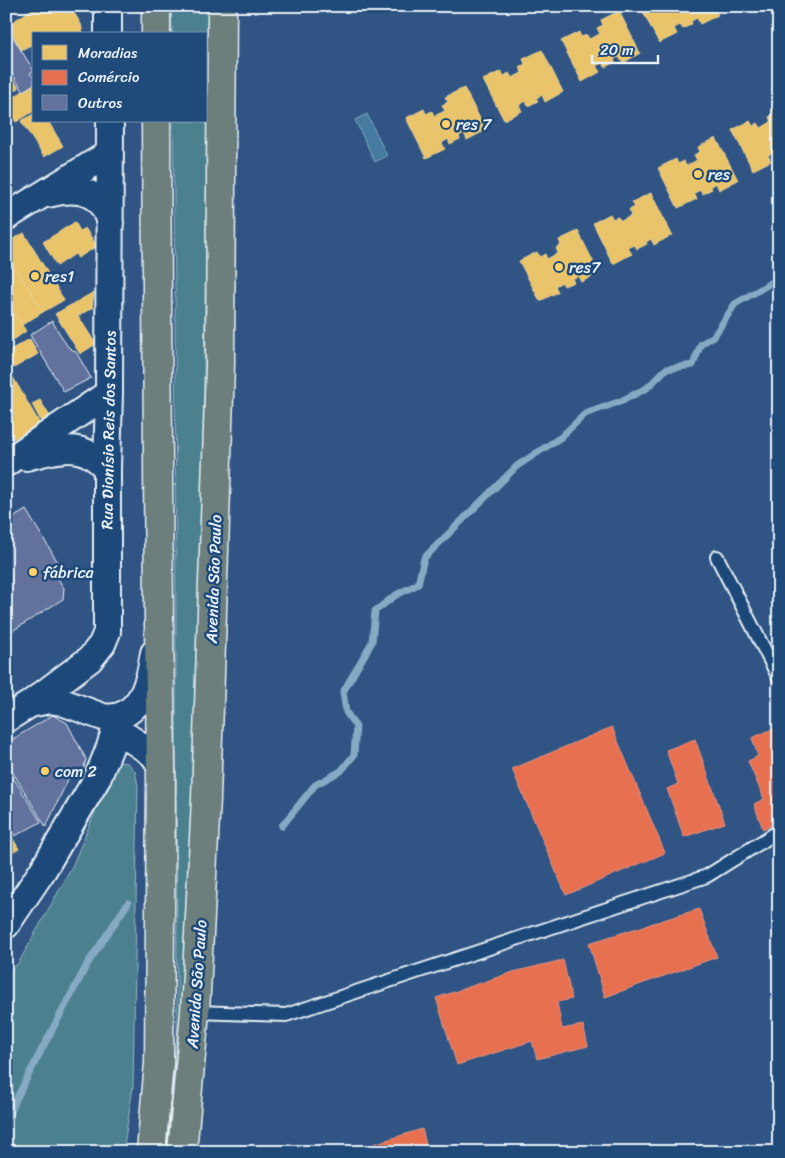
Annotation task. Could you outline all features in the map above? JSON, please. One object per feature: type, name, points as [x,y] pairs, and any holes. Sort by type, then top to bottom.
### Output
[{"type":"main road","points":[[156,6],[156,32]]},
{"type":"main road","name":"Avenida São Paulo","points":[[182,1152],[195,1012],[206,799],[220,375],[222,6]]},
{"type":"main road","name":"Avenida São Paulo","points":[[151,1152],[159,1063],[162,768],[159,627],[156,122]]},
{"type":"street","points":[[108,6],[108,32]]},
{"type":"street","name":"Rua Dionísio Reis dos Santos","points":[[6,719],[30,704],[90,659],[102,644],[107,632],[110,122]]},
{"type":"street","points":[[6,217],[110,153]]},
{"type":"street","points":[[38,198],[62,190],[93,195],[104,206],[110,223]]},
{"type":"street","points":[[8,462],[109,393]]},
{"type":"street","points":[[8,462],[60,449],[74,449],[91,455],[107,468]]},
{"type":"street","points":[[6,926],[43,870],[98,778],[115,728],[140,700],[147,684],[159,627]]},
{"type":"street","points":[[30,704],[49,700],[62,702],[110,718],[117,736],[126,736],[149,751],[155,756],[162,768]]},
{"type":"lane","points":[[717,557],[779,678]]},
{"type":"lane","points":[[195,1012],[286,1015],[707,876],[779,831]]},
{"type":"green space","points":[[171,6],[208,6],[208,32],[172,32]]},
{"type":"green space","points":[[173,122],[207,122],[201,564],[182,1069],[170,1152],[161,1152],[177,1034]]},
{"type":"green space","points":[[120,762],[128,763],[135,771],[138,786],[133,1087],[123,1152],[6,1152],[6,976],[19,962],[71,869],[112,772]]},
{"type":"water","points":[[367,114],[387,156],[375,162],[355,120]]},
{"type":"building: Moradias","points":[[37,6],[70,6],[81,24],[83,32],[32,32],[32,46],[21,50],[8,25]]},
{"type":"building: Moradias","points":[[640,6],[713,6],[718,15],[700,24],[697,18],[691,21],[692,24],[683,29],[680,25],[674,28],[677,34],[659,43]]},
{"type":"building: Moradias","points":[[619,11],[640,53],[623,63],[619,57],[614,59],[615,62],[605,67],[603,62],[596,66],[600,72],[582,82],[561,41],[579,32],[581,37],[587,35],[589,39],[600,34],[597,28],[603,25],[601,20]]},
{"type":"building: Moradias","points":[[542,50],[563,92],[545,102],[542,95],[536,98],[538,101],[528,106],[526,101],[519,105],[522,111],[504,120],[483,80],[501,71],[504,76],[509,73],[512,78],[522,73],[520,67],[525,64],[523,59]]},
{"type":"building: Moradias","points":[[6,68],[19,88],[6,95]]},
{"type":"building: Moradias","points":[[32,85],[32,112],[16,122],[6,107],[6,102]]},
{"type":"building: Moradias","name":"res 7","points":[[464,88],[486,130],[467,140],[464,133],[459,136],[460,139],[450,144],[448,139],[442,143],[445,149],[426,158],[406,118],[424,109],[426,114],[432,111],[434,116],[445,111],[442,105],[448,102],[445,97]]},
{"type":"building: Moradias","name":"res","points":[[779,106],[779,155],[777,156],[775,152],[768,155],[771,161],[753,170],[732,130],[750,121],[753,126],[758,123],[761,128],[771,122],[769,117],[774,114],[772,109]]},
{"type":"building: Moradias","points":[[32,115],[32,122],[49,122],[63,146],[44,157],[21,121]]},
{"type":"building: Moradias","name":"res","points":[[716,138],[738,180],[719,190],[716,183],[711,186],[712,189],[702,194],[701,190],[694,193],[697,199],[678,208],[658,168],[676,159],[678,164],[684,161],[686,166],[697,160],[694,155],[700,152],[698,147]]},
{"type":"building: Moradias","points":[[651,193],[672,235],[654,245],[651,239],[646,242],[647,244],[637,249],[635,245],[628,248],[632,254],[613,264],[593,223],[610,214],[613,219],[618,217],[621,221],[631,216],[629,210],[635,207],[632,202]]},
{"type":"building: Moradias","points":[[75,222],[80,231],[85,228],[97,246],[78,258],[75,254],[57,266],[43,242]]},
{"type":"building: Moradias","name":"res7","points":[[578,231],[599,273],[581,282],[578,276],[572,279],[574,282],[564,286],[562,282],[555,286],[558,292],[540,301],[519,261],[537,252],[540,257],[545,254],[547,259],[558,253],[556,248],[561,245],[559,240]]},
{"type":"building: Moradias","name":"res1","points":[[24,233],[64,300],[43,312],[6,253],[6,243]]},
{"type":"building: Moradias","points":[[6,253],[43,312],[22,325],[6,300]]},
{"type":"building: Moradias","points":[[94,292],[92,308],[78,316],[96,344],[80,354],[55,314]]},
{"type":"building: Moradias","points":[[6,301],[26,331],[12,341],[6,332]]},
{"type":"building: Moradias","points":[[30,339],[38,354],[14,368],[6,352]]},
{"type":"building: Moradias","points":[[6,365],[40,424],[13,439],[6,427]]},
{"type":"building: Moradias","points":[[40,400],[51,418],[42,423],[32,404]]},
{"type":"building: Moradias","points":[[6,827],[19,849],[6,856]]},
{"type":"building: Comércio","points":[[779,726],[779,823],[763,829],[754,804],[764,799],[748,761],[758,756],[752,738]]},
{"type":"building: Comércio","points":[[612,727],[665,853],[566,895],[512,769]]},
{"type":"building: Comércio","points":[[695,739],[725,823],[684,837],[667,789],[678,784],[666,750]]},
{"type":"building: Comércio","points":[[699,909],[717,957],[605,997],[589,943]]},
{"type":"building: Comércio","points":[[563,960],[572,999],[557,1002],[562,1029],[583,1025],[588,1046],[537,1059],[532,1041],[457,1065],[436,998],[513,972]]},
{"type":"building: Comércio","points":[[422,1129],[428,1152],[371,1152],[370,1145]]},
{"type":"building: Outros","points":[[6,26],[32,68],[32,72],[30,73],[32,76],[32,85],[23,91],[6,64]]},
{"type":"building: Outros","points":[[52,321],[68,347],[76,352],[91,378],[64,392],[30,335]]},
{"type":"building: Outros","name":"fábrica","points":[[26,510],[62,569],[55,574],[64,588],[63,599],[6,635],[6,522]]},
{"type":"building: Outros","name":"com 2","points":[[53,715],[67,723],[86,759],[84,768],[70,775],[46,827],[6,761],[6,743]]},
{"type":"building: Outros","points":[[6,766],[41,822],[15,836],[6,822]]},
{"type":"waterway","points":[[282,826],[315,785],[341,771],[354,755],[356,727],[346,712],[343,692],[372,642],[375,611],[396,595],[418,584],[424,558],[517,466],[561,437],[585,414],[621,401],[647,388],[666,369],[693,365],[701,344],[714,336],[735,304],[779,278]]},
{"type":"waterway","points":[[6,1119],[88,963],[128,903]]},
{"type":"place","name":"res 7","points":[[446,124]]},
{"type":"place","name":"res","points":[[698,174]]},
{"type":"place","name":"res7","points":[[559,267]]},
{"type":"place","name":"res1","points":[[35,276]]},
{"type":"place","name":"fábrica","points":[[33,572]]},
{"type":"place","name":"com 2","points":[[45,771]]}]
